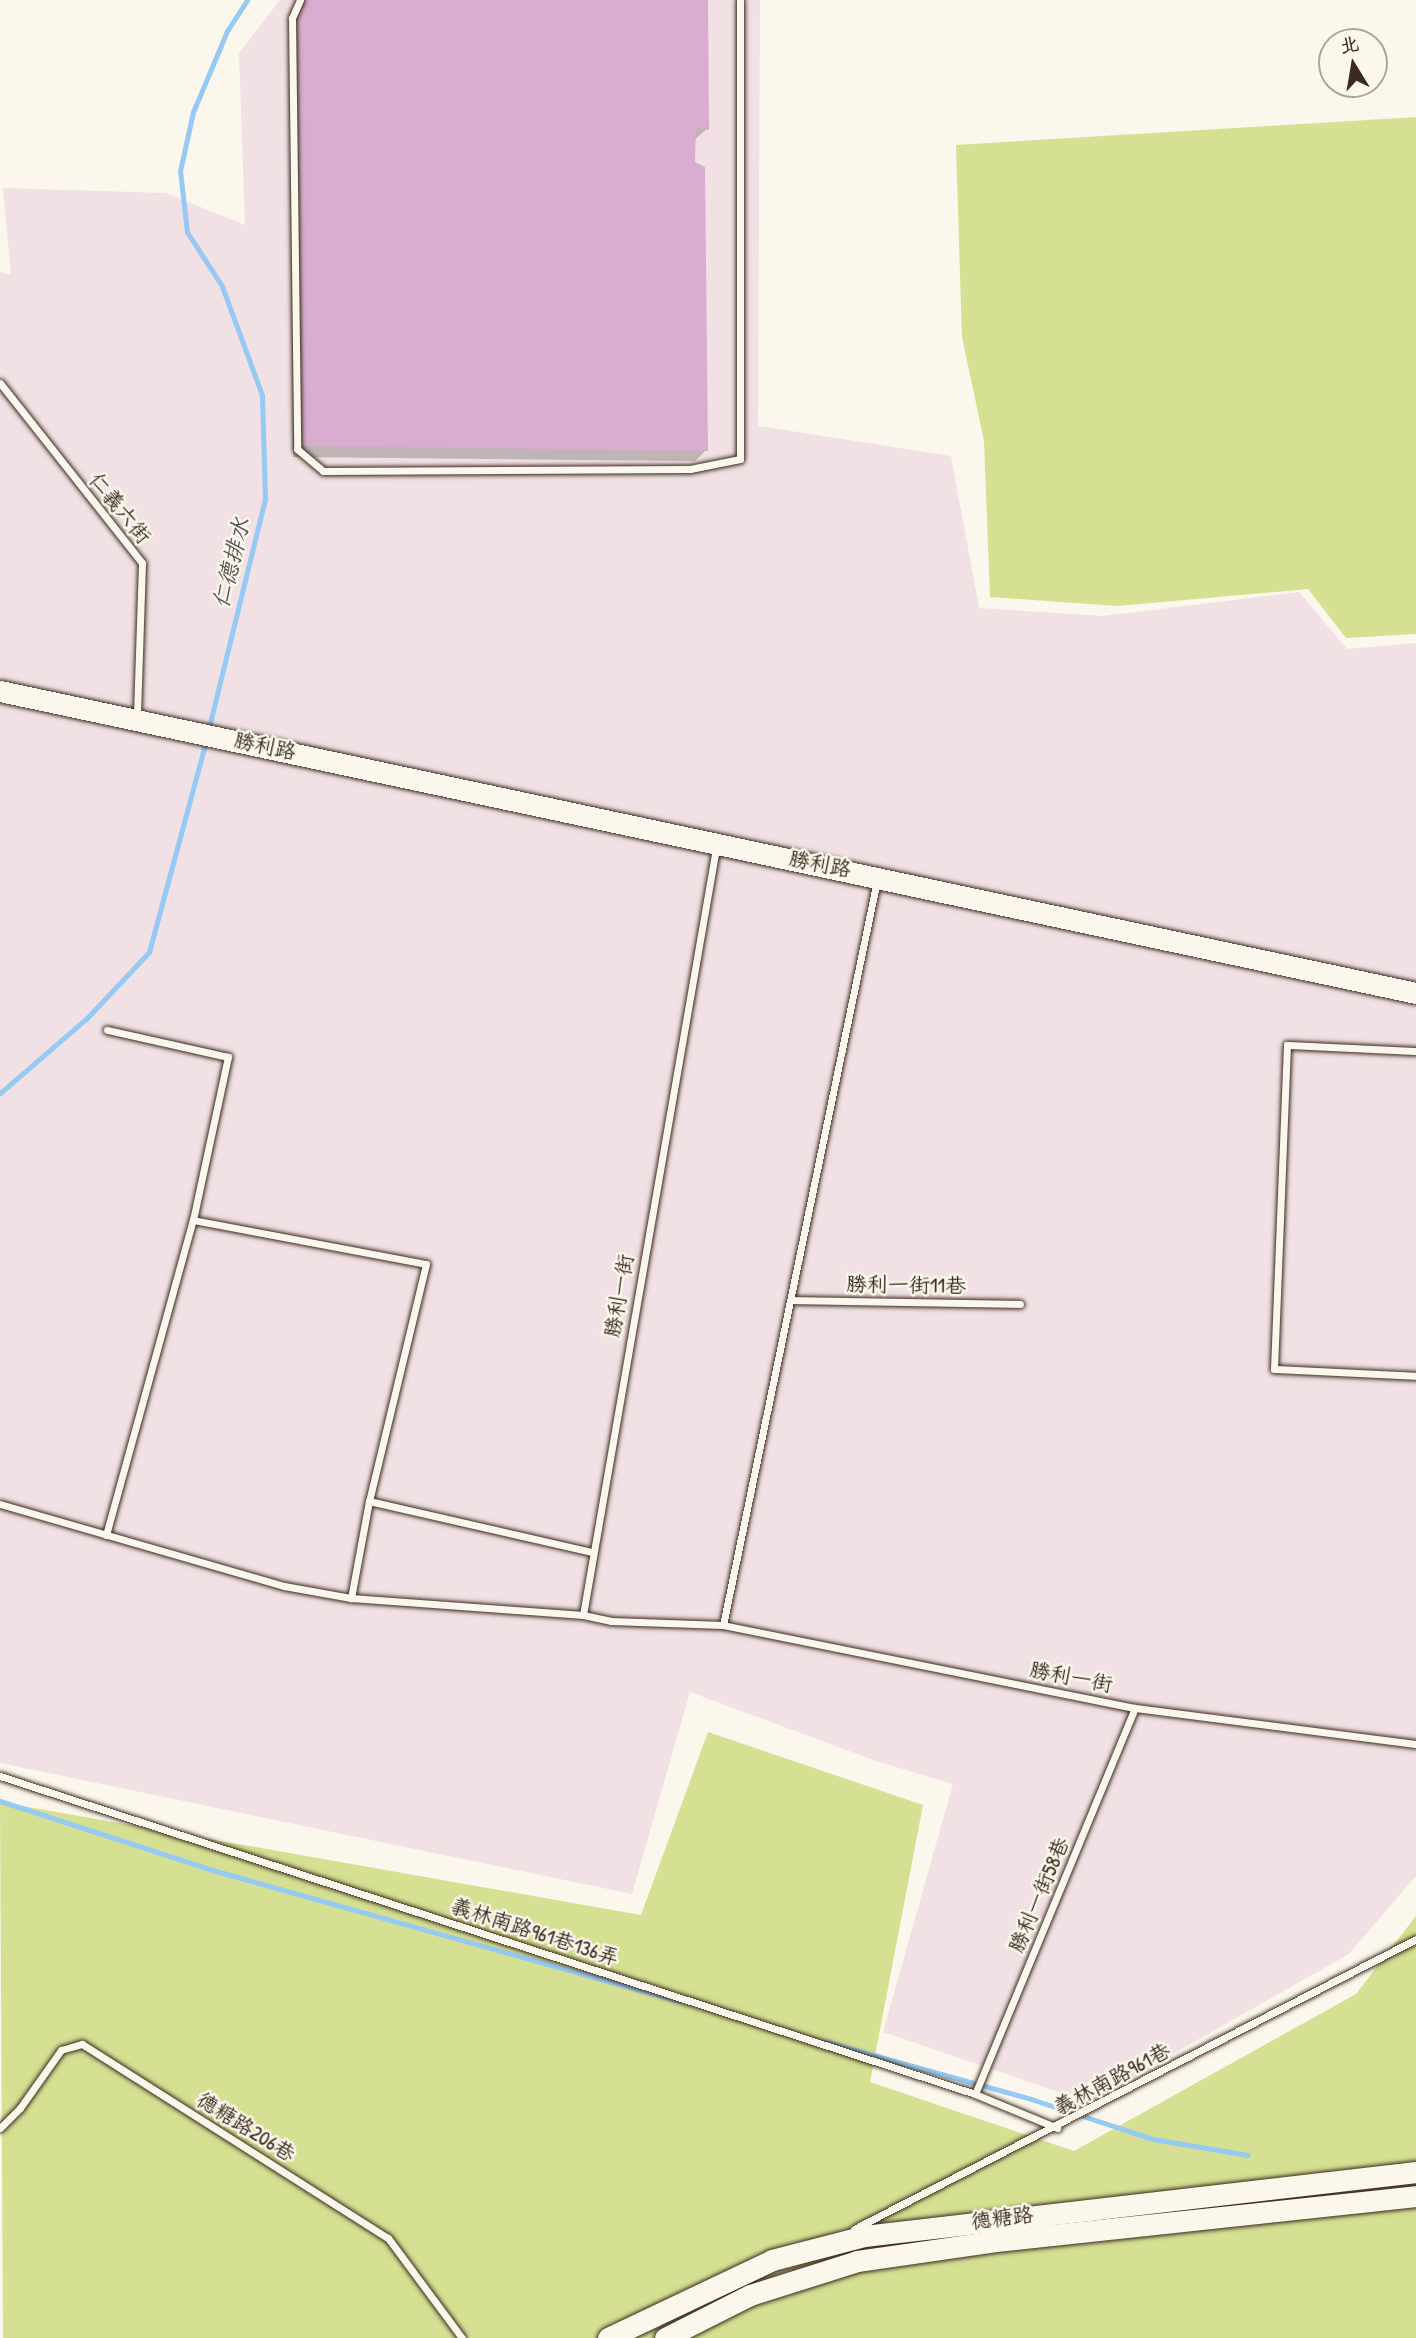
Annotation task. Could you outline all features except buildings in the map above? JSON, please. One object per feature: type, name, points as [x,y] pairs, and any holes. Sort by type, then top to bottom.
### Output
[{"type":"street","points":[[0,691],[137,721]]},
{"type":"street","name":"勝利路","points":[[137,721],[190,730],[717,844],[878,875],[1066,920],[1416,993]]},
{"type":"street","name":"德糖路","points":[[607,2338],[772,2260],[821,2246],[991,2219],[1416,2172]]},
{"type":"street","name":"德糖路","points":[[665,2338],[750,2295],[857,2261],[996,2241],[1416,2196]]},
{"type":"lane","points":[[300,0],[292,18],[297,449],[323,471],[690,469],[740,459],[740,0]]},
{"type":"lane","name":"仁義六街","points":[[0,383],[142,563],[137,721]]},
{"type":"lane","name":"勝利一街","points":[[717,844],[583,1615],[611,1621],[723,1625],[1135,1708],[1416,1744]]},
{"type":"lane","points":[[723,1625],[878,875]]},
{"type":"lane","points":[[106,1535],[193,1220],[228,1057],[107,1030]]},
{"type":"lane","points":[[1416,1051],[1287,1045],[1274,1368],[1416,1376]]},
{"type":"lane","points":[[193,1220],[426,1264],[369,1501],[351,1598]]},
{"type":"lane","name":"勝利一街11巷","points":[[791,1300],[1020,1304]]},
{"type":"lane","points":[[369,1501],[592,1552]]},
{"type":"lane","points":[[0,1504],[284,1586],[351,1598],[583,1615]]},
{"type":"lane","name":"勝利一街58巷","points":[[976,2093],[1135,1708]]},
{"type":"lane","name":"義林南路961巷136弄","points":[[0,1776],[976,2093],[1057,2128]]},
{"type":"lane","name":"義林南路961巷","points":[[821,2246],[1057,2128],[1416,1939]]},
{"type":"lane","name":"德糖路206巷","points":[[0,2128],[20,2108],[61,2050],[82,2044],[388,2238],[462,2338]]},
{"type":"shaded area","points":[[280,0],[760,0],[758,426],[951,456],[979,608],[1103,616],[1299,592],[1347,649],[1416,643],[1416,1876],[1349,1954],[1088,2102],[883,2032],[953,1784],[876,1761],[690,1692],[632,1894],[0,1763],[0,272],[11,275],[3,188],[166,193],[245,225],[239,53]]},
{"type":"green space","points":[[1416,117],[1416,634],[1346,638],[1308,589],[1117,606],[990,597],[984,441],[962,337],[956,145]]},
{"type":"green space","points":[[708,1732],[923,1805],[870,2082],[1074,2151],[1356,1994],[1416,1916],[1416,2338],[3,2338],[0,1802],[641,1915]]},
{"type":"waterway","name":"仁德排水","points":[[208,731],[265,499],[262,395],[222,286],[187,232],[180,171],[193,112],[227,31],[247,0]]},
{"type":"waterway","name":"仁德排水","points":[[0,1093],[87,1018],[149,952],[206,741]]},
{"type":"waterway","points":[[0,1801],[216,1871],[678,2001]]},
{"type":"waterway","points":[[826,2042],[1031,2099],[1153,2139],[1248,2155]]}]
